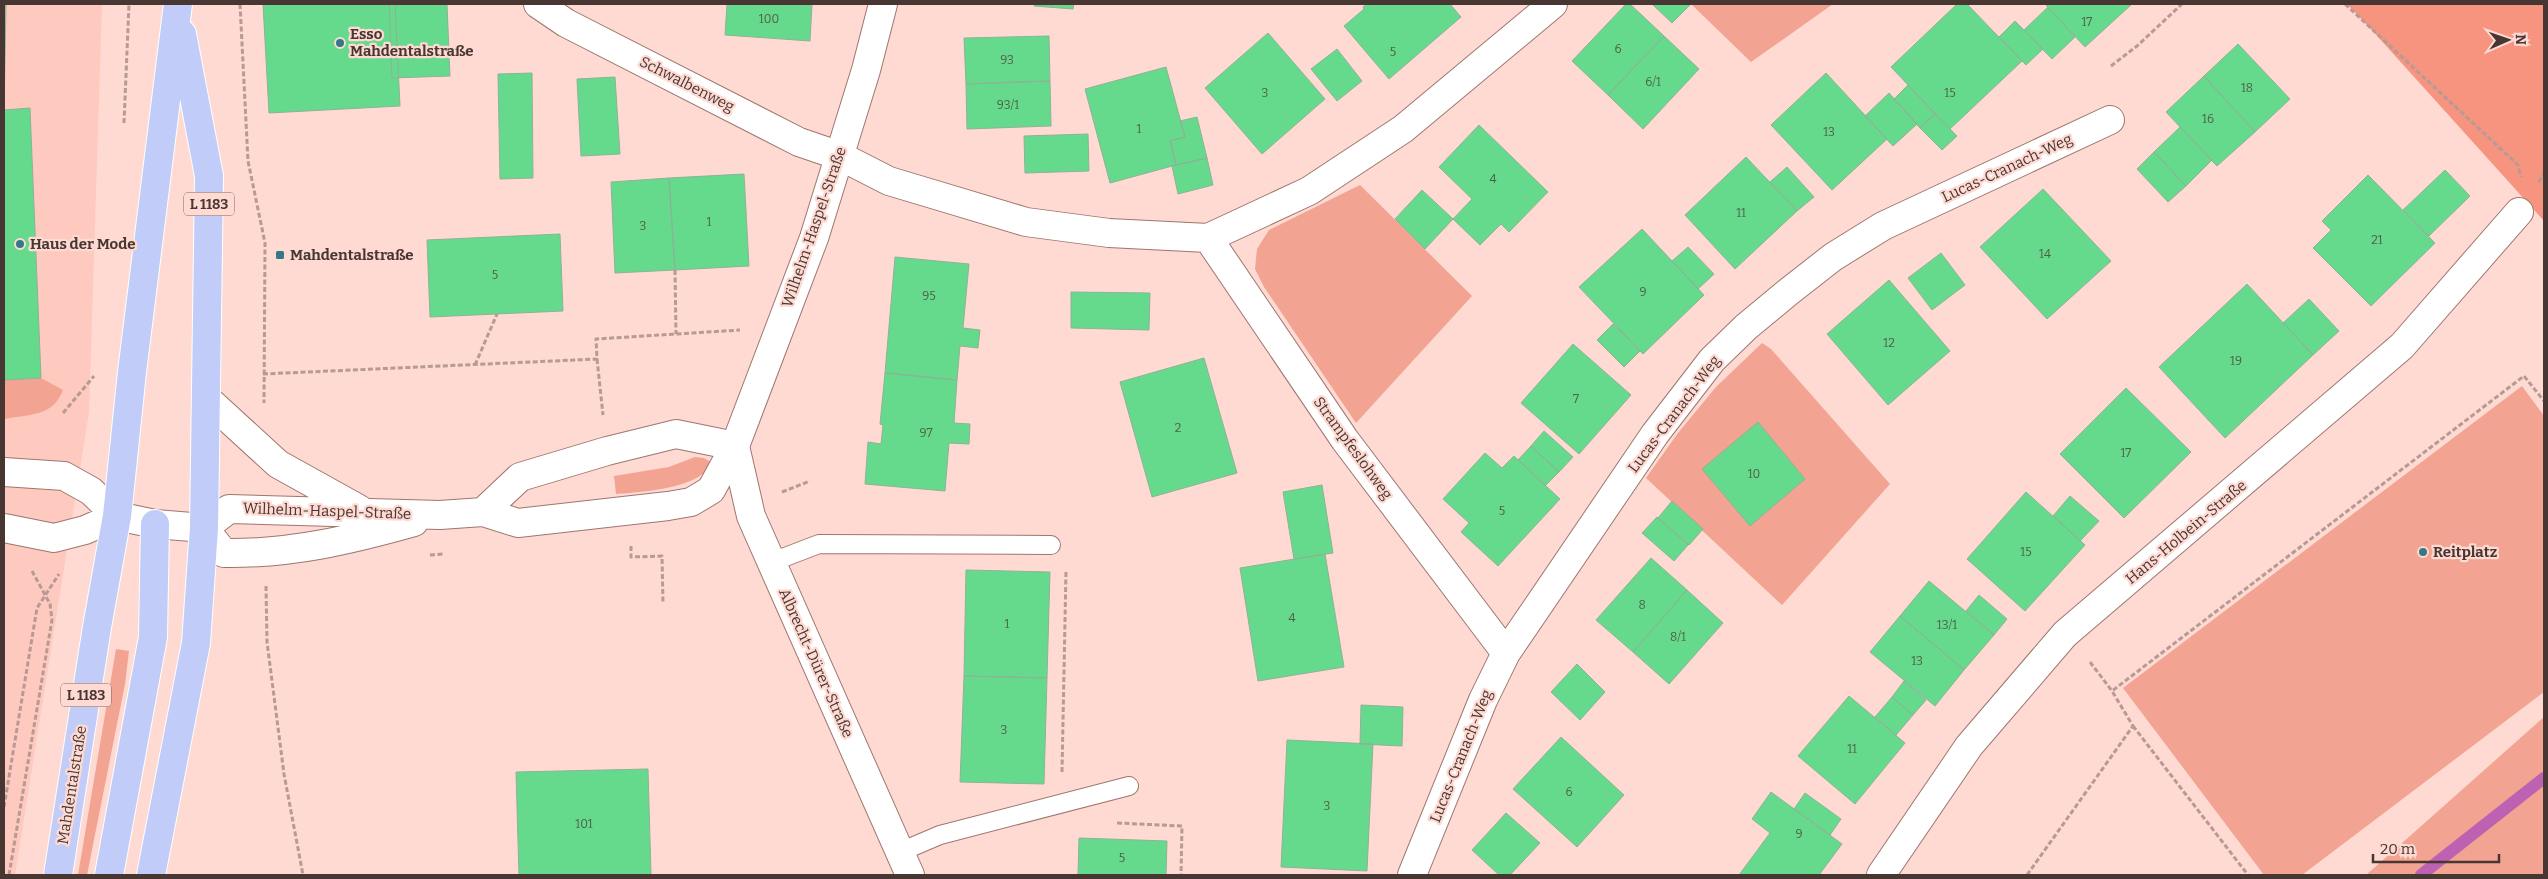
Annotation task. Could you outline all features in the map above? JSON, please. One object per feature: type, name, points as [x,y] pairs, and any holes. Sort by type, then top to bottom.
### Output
[{"type":"main road","name":"Mahdentalstraße","points":[[151,875],[196,644],[204,528],[209,176],[178,8]]},
{"type":"main road","name":"Mahdentalstraße","points":[[58,875],[97,627],[118,516],[141,295],[178,8]]},
{"type":"main road","points":[[109,875],[153,637],[155,524]]},
{"type":"street","name":"Schwalbenweg","points":[[538,4],[566,23],[799,142],[840,156],[889,181],[1026,222],[1109,233],[1208,238]]},
{"type":"street","name":"Wilhelm-Haspel-Straße","points":[[440,515],[352,539],[265,554],[224,553],[204,528],[229,509],[440,515],[483,512],[518,523],[691,502],[711,490],[735,446],[778,327],[814,238],[840,156],[883,4]]},
{"type":"street","points":[[1208,238],[1309,191],[1403,129],[1553,4]]},
{"type":"street","name":"Lucas-Cranach-Weg","points":[[1412,875],[1483,700],[1506,653],[1655,434],[1712,360],[1746,327],[1833,257],[1883,226],[2110,120]]},
{"type":"street","name":"Hans-Holbein-Straße","points":[[1882,875],[1951,770],[2065,634],[2402,346],[2519,212]]},
{"type":"street","name":"Strampfeslohweg","points":[[1208,238],[1346,440],[1506,653]]},
{"type":"street","points":[[207,399],[265,454],[288,470],[365,512]]},
{"type":"street","points":[[483,512],[520,477],[607,451],[676,434],[735,446]]},
{"type":"street","name":"Albrecht-Dürer-Straße","points":[[735,446],[747,506],[905,864]]},
{"type":"street","points":[[4,472],[64,476],[91,491],[118,516],[155,524],[204,528]]},
{"type":"street","points":[[4,528],[54,538],[85,530],[118,516]]},
{"type":"lane","points":[[772,562],[819,544],[1051,545]]},
{"type":"lane","points":[[905,864],[940,835],[1129,786]]},
{"type":"path","points":[[240,4],[248,161],[265,243],[263,374],[265,454]]},
{"type":"path","points":[[2111,66],[2137,46],[2182,4]]},
{"type":"path","points":[[2345,4],[2518,165],[2523,182],[2519,212]]},
{"type":"path","points":[[675,270],[676,334]]},
{"type":"path","points":[[475,365],[497,314]]},
{"type":"path","points":[[263,374],[596,359],[596,339],[778,327]]},
{"type":"path","points":[[63,413],[100,369]]},
{"type":"path","points":[[2112,691],[2524,376],[2544,401]]},
{"type":"path","points":[[630,538],[632,557],[662,556],[663,604]]},
{"type":"path","points":[[265,554],[267,642],[284,774],[303,875]]},
{"type":"path","points":[[1061,804],[1067,567]]},
{"type":"path","points":[[4,807],[37,608],[47,596],[52,620],[9,875]]},
{"type":"path","points":[[2086,657],[2112,691],[2133,726],[2248,875]]},
{"type":"path","points":[[2027,875],[2133,726]]},
{"type":"path","points":[[1114,823],[1182,826],[1181,875]]},
{"type":"shaded area","points":[[4,4],[102,4],[89,412],[15,875],[4,875]]},
{"type":"shaded area","points":[[1691,4],[1833,4],[1751,62]]},
{"type":"shaded area","points":[[2347,4],[2544,4],[2544,221],[2370,28]]},
{"type":"shaded area","points":[[1360,185],[1472,296],[1356,423],[1264,287],[1255,269],[1257,249],[1269,230]]},
{"type":"shaded area","points":[[1762,343],[1771,349],[1890,484],[1782,605],[1646,478],[1678,433],[1716,387]]},
{"type":"shaded area","points":[[41,378],[63,390],[59,399],[47,410],[39,413],[4,419],[4,380]]},
{"type":"shaded area","name":"Reitplatz","points":[[2522,386],[2544,416],[2544,692],[2302,875],[2264,875],[2123,688]]},
{"type":"shaded area","points":[[695,457],[704,458],[712,463],[705,472],[695,479],[669,488],[616,494],[614,476],[669,467]]},
{"type":"shaded area","points":[[116,649],[129,651],[125,684],[87,875],[78,875]]},
{"type":"shaded area","points":[[2544,717],[2544,875],[2366,875]]},
{"type":"building","points":[[4,4],[6,4],[4,110]]},
{"type":"building","points":[[263,4],[395,4],[400,106],[269,113]]},
{"type":"building","points":[[389,4],[447,4],[450,76],[392,78]]},
{"type":"building","points":[[727,4],[812,4],[810,41],[725,35]]},
{"type":"building","points":[[1035,4],[1074,4],[1073,9],[1034,6]]},
{"type":"building","points":[[1367,4],[1450,4],[1461,17],[1389,79],[1344,26],[1364,9],[1363,7]]},
{"type":"building","points":[[1626,4],[1630,4],[1664,36],[1608,95],[1572,61]]},
{"type":"building","points":[[1652,4],[1691,4],[1672,23]]},
{"type":"building","points":[[1957,4],[1967,4],[2022,61],[1950,129],[1891,67]]},
{"type":"building","points":[[2045,4],[2132,4],[2085,47]]},
{"type":"building","points":[[2048,7],[2075,37],[2052,59],[2024,30]]},
{"type":"building","points":[[2015,21],[2043,49],[2026,65],[1999,37]]},
{"type":"building","points":[[1268,33],[1325,99],[1262,154],[1205,88]]},
{"type":"building","points":[[1049,36],[1050,81],[966,84],[964,38]]},
{"type":"building","points":[[1664,36],[1699,69],[1643,129],[1608,95]]},
{"type":"building","points":[[2238,44],[2290,99],[2255,132],[2204,76]]},
{"type":"building","points":[[1337,49],[1362,81],[1337,101],[1311,69]]},
{"type":"building","points":[[1166,67],[1185,137],[1170,141],[1176,165],[1110,183],[1085,89]]},
{"type":"building","points":[[532,73],[533,178],[500,179],[498,74]]},
{"type":"building","points":[[1826,73],[1887,139],[1832,190],[1771,125]]},
{"type":"building","points":[[2204,76],[2255,132],[2217,166],[2166,112]]},
{"type":"building","points":[[615,77],[620,154],[581,156],[577,79]]},
{"type":"building","points":[[1050,81],[1051,126],[967,129],[966,84]]},
{"type":"building","points":[[1908,85],[1935,114],[1920,128],[1894,99]]},
{"type":"building","points":[[1889,93],[1917,124],[1893,146],[1865,116]]},
{"type":"building","name":"Haus der Mode","points":[[30,108],[41,378],[4,380],[4,110]]},
{"type":"building","points":[[1935,114],[1957,136],[1942,150],[1920,128]]},
{"type":"building","points":[[1197,117],[1207,158],[1176,165],[1170,141],[1185,137],[1180,121]]},
{"type":"building","points":[[1479,125],[1548,192],[1509,232],[1501,224],[1480,245],[1453,219],[1472,199],[1439,167]]},
{"type":"building","points":[[2180,127],[2212,160],[2186,186],[2154,152]]},
{"type":"building","points":[[1088,134],[1089,171],[1025,173],[1024,136]]},
{"type":"building","points":[[2154,152],[2186,186],[2168,202],[2137,169]]},
{"type":"building","points":[[1746,157],[1797,211],[1735,269],[1685,215]]},
{"type":"building","points":[[1207,158],[1213,185],[1178,194],[1172,166]]},
{"type":"building","points":[[1787,167],[1814,197],[1797,211],[1770,182]]},
{"type":"building","points":[[2445,170],[2470,196],[2429,236],[2403,210]]},
{"type":"building","points":[[744,174],[749,266],[675,270],[669,178]]},
{"type":"building","points":[[2368,175],[2435,243],[2371,306],[2313,248],[2331,230],[2322,221]]},
{"type":"building","points":[[669,178],[675,270],[615,273],[611,182]]},
{"type":"building","points":[[2043,189],[2111,261],[2047,319],[1980,247]]},
{"type":"building","points":[[1422,190],[1453,219],[1425,249],[1395,219]]},
{"type":"building","points":[[1642,229],[1704,295],[1643,354],[1579,287]]},
{"type":"building","points":[[560,234],[563,311],[430,317],[427,240]]},
{"type":"building","points":[[1688,247],[1714,274],[1698,289],[1672,261]]},
{"type":"building","points":[[1941,253],[1965,285],[1932,310],[1908,278]]},
{"type":"building","points":[[895,257],[969,264],[963,328],[980,330],[978,348],[960,346],[957,380],[885,373]]},
{"type":"building","points":[[1889,280],[1950,351],[1888,405],[1827,334]]},
{"type":"building","points":[[2247,284],[2313,355],[2225,438],[2159,367]]},
{"type":"building","points":[[1071,292],[1150,293],[1149,330],[1071,328]]},
{"type":"building","points":[[2309,299],[2339,331],[2313,355],[2283,323]]},
{"type":"building","points":[[1613,324],[1640,351],[1624,367],[1597,340]]},
{"type":"building","points":[[1573,344],[1631,395],[1579,454],[1521,403]]},
{"type":"building","points":[[1204,358],[1237,473],[1152,497],[1120,382]]},
{"type":"building","points":[[885,373],[957,380],[954,423],[970,424],[969,444],[949,443],[945,491],[865,484],[868,442],[881,444],[883,425],[880,424]]},
{"type":"building","points":[[2126,388],[2191,452],[2124,518],[2060,454]]},
{"type":"building","points":[[1758,422],[1805,479],[1750,526],[1702,469]]},
{"type":"building","points":[[1544,431],[1573,457],[1559,472],[1531,446]]},
{"type":"building","points":[[1531,446],[1559,472],[1545,486],[1518,460]]},
{"type":"building","points":[[1485,453],[1502,468],[1514,456],[1560,499],[1498,566],[1461,532],[1469,523],[1443,499]]},
{"type":"building","points":[[1322,485],[1333,553],[1294,559],[1283,492]]},
{"type":"building","points":[[2026,492],[2085,545],[2025,611],[1967,559]]},
{"type":"building","points":[[2070,496],[2099,521],[2080,541],[2053,516]]},
{"type":"building","points":[[1672,501],[1703,529],[1689,545],[1658,518]]},
{"type":"building","points":[[1657,517],[1688,545],[1674,561],[1642,533]]},
{"type":"building","points":[[1325,554],[1344,667],[1258,681],[1240,568]]},
{"type":"building","points":[[1651,558],[1687,590],[1633,652],[1596,620]]},
{"type":"building","points":[[966,570],[1050,572],[1047,678],[964,676]]},
{"type":"building","points":[[1929,581],[1994,635],[1964,670],[1900,616]]},
{"type":"building","points":[[1687,590],[1723,623],[1669,684],[1633,652]]},
{"type":"building","points":[[1979,595],[2007,619],[1994,635],[1966,611]]},
{"type":"building","points":[[1900,616],[1964,670],[1935,706],[1870,652]]},
{"type":"building","points":[[1577,664],[1605,692],[1580,720],[1551,692]]},
{"type":"building","points":[[964,676],[1047,678],[1044,784],[960,782]]},
{"type":"building","points":[[1904,681],[1926,700],[1913,715],[1892,697]]},
{"type":"building","points":[[1849,696],[1905,743],[1855,804],[1798,756]]},
{"type":"building","points":[[1892,697],[1913,715],[1896,735],[1875,717]]},
{"type":"building","points":[[1361,705],[1403,707],[1402,746],[1360,744]]},
{"type":"building","points":[[1561,737],[1624,795],[1577,847],[1513,789]]},
{"type":"building","points":[[1287,740],[1373,744],[1367,871],[1281,867]]},
{"type":"building","points":[[648,769],[651,875],[519,875],[516,772]]},
{"type":"building","points":[[1771,792],[1842,844],[1819,875],[1739,875],[1770,833],[1752,819]]},
{"type":"building","points":[[1805,793],[1841,819],[1830,835],[1794,809]]},
{"type":"building","points":[[1506,813],[1540,843],[1510,875],[1499,875],[1472,850]]},
{"type":"building","points":[[1079,838],[1167,841],[1166,875],[1078,875]]},
{"type":"waterway","points":[[2421,875],[2544,778]]},
{"type":"place","name":"Esso Mahdentalstraße","points":[[340,43]]},
{"type":"place","name":"Haus der Mode","points":[[20,244]]},
{"type":"place","name":"Mahdentalstraße","points":[[280,255]]},
{"type":"place","name":"Reitplatz","points":[[2423,552]]}]
